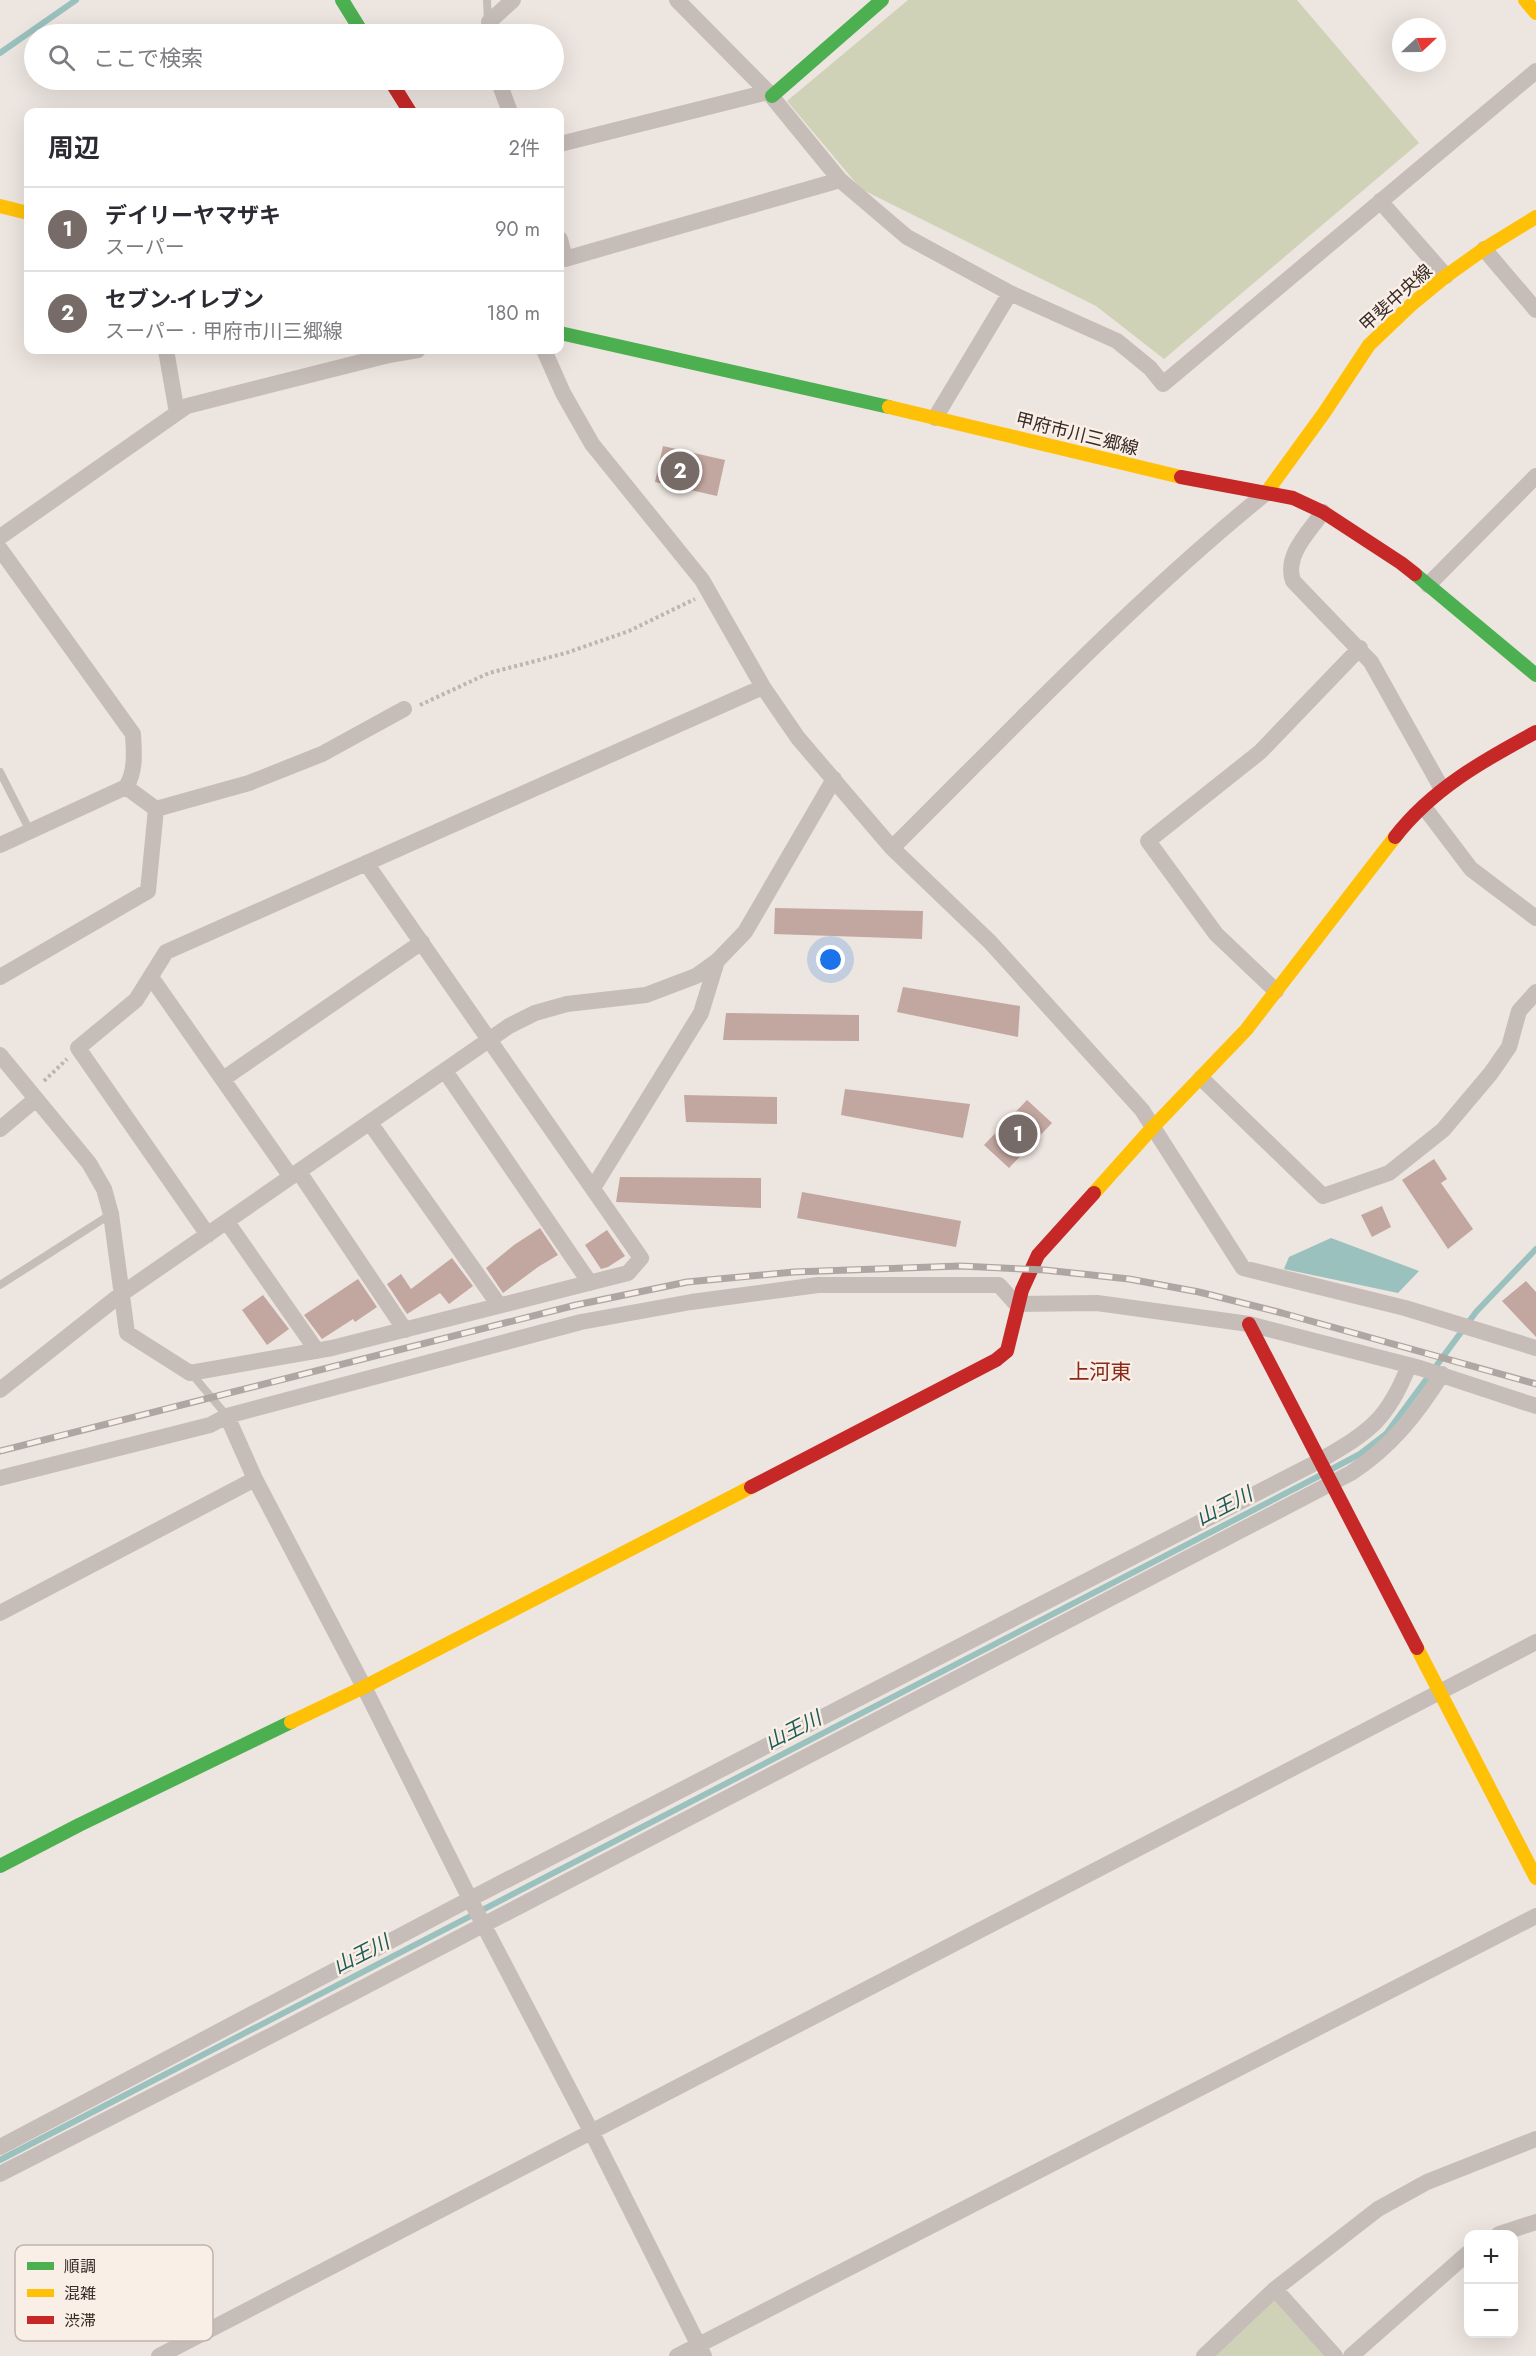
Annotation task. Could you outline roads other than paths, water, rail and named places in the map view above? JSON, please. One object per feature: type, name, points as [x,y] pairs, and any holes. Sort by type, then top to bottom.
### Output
[{"type":"street","points":[[342,0],[357,24]]},
{"type":"street","points":[[492,24],[513,0]]},
{"type":"street","points":[[677,0],[770,94],[840,180],[907,237],[1010,294],[1116,341],[1150,368],[1163,384],[1536,71]]},
{"type":"street","points":[[1525,0],[1536,13]]},
{"type":"street","points":[[564,143],[770,94],[878,1]]},
{"type":"street","points":[[396,90],[408,108]]},
{"type":"street","points":[[502,90],[508,108]]},
{"type":"street","points":[[564,255],[565,259],[840,180]]},
{"type":"street","points":[[1380,201],[1446,276]]},
{"type":"street","points":[[0,206],[24,212]]},
{"type":"street","name":"甲斐中央線","points":[[1266,493],[1324,413],[1369,345],[1412,304],[1446,276],[1536,217]]},
{"type":"street","points":[[1484,249],[1536,310]]},
{"type":"street","points":[[935,418],[1010,294]]},
{"type":"street","name":"甲府市川三郷線","points":[[564,334],[935,418],[1161,473],[1293,498],[1323,512],[1401,563],[1536,675]]},
{"type":"street","points":[[167,354],[177,413]]},
{"type":"street","points":[[0,537],[187,406],[395,354]]},
{"type":"street","points":[[546,354],[563,393],[592,444],[702,580],[763,687],[798,738],[892,848],[990,942],[1142,1110],[1243,1268],[1405,1308],[1536,1348]]},
{"type":"street","points":[[1428,585],[1536,476]]},
{"type":"street","points":[[892,848],[1064,678],[1214,535],[1266,493]]},
{"type":"street","points":[[1323,512],[1294,554],[1289,570],[1293,580],[1371,662],[1442,789]]},
{"type":"street","points":[[0,549],[133,734],[134,759],[132,777],[126,787],[0,844]]},
{"type":"street","points":[[1276,991],[1216,934],[1148,841],[1260,753],[1360,648]]},
{"type":"street","points":[[208,1235],[78,1048],[136,1000],[166,952],[763,687]]},
{"type":"street","points":[[156,809],[249,783],[322,754],[404,709]]},
{"type":"street","points":[[0,1866],[79,1825],[364,1688],[996,1360],[1007,1352],[1016,1304],[1029,1269],[1038,1255],[1153,1127],[1246,1030],[1398,832],[1442,789],[1482,761],[1536,732]]},
{"type":"street","points":[[0,1390],[120,1296],[490,1039],[535,1013],[567,1004],[646,995],[696,976],[717,961],[745,932],[834,779]]},
{"type":"street","points":[[126,787],[156,809]]},
{"type":"street","points":[[1424,807],[1471,869],[1536,918]]},
{"type":"street","points":[[0,977],[148,891],[156,809]]},
{"type":"street","points":[[0,1055],[89,1163],[104,1189],[111,1214],[120,1296],[127,1333],[190,1373],[317,1350],[405,1330],[628,1273],[641,1258],[366,862]]},
{"type":"street","points":[[223,1079],[422,942]]},
{"type":"street","points":[[593,1188],[701,1013],[717,961]]},
{"type":"street","points":[[151,977],[405,1330]]},
{"type":"street","points":[[1200,1078],[1323,1196],[1389,1173],[1443,1130],[1491,1073],[1509,1047],[1519,1011],[1536,992]]},
{"type":"street","points":[[445,1071],[590,1283]]},
{"type":"street","points":[[0,1129],[34,1097]]},
{"type":"street","points":[[370,1123],[499,1305]]},
{"type":"street","points":[[227,1222],[317,1350]]},
{"type":"street","points":[[0,1479],[210,1425],[227,1416],[581,1322],[692,1302],[818,1285],[999,1285],[1016,1304],[1097,1303],[1249,1324],[1427,1370],[1536,1406]]},
{"type":"street","points":[[1249,1324],[1536,1878]]},
{"type":"street","points":[[0,2174],[477,1912],[1319,1461],[1362,1436],[1384,1414],[1399,1390],[1427,1370]]},
{"type":"street","points":[[0,2147],[477,1912],[1366,1464],[1396,1438],[1419,1411],[1427,1370]]},
{"type":"street","points":[[227,1416],[255,1479],[591,2131],[701,2350]]},
{"type":"street","points":[[0,1613],[255,1479]]},
{"type":"street","points":[[213,2328],[1536,1641]]},
{"type":"street","points":[[677,2356],[701,2350],[1536,1916]]},
{"type":"street","points":[[1204,2356],[1275,2289],[1378,2209],[1427,2182],[1536,2139]]},
{"type":"street","points":[[1513,2230],[1536,2222]]},
{"type":"street","points":[[1351,2356],[1464,2257]]},
{"type":"street","points":[[1275,2289],[1335,2356]]},
{"type":"street","points":[[159,2356],[188,2341]]},
{"type":"lane","points":[[487,0],[489,24]]},
{"type":"lane","points":[[0,772],[30,831]]},
{"type":"lane","points":[[0,1285],[111,1214]]},
{"type":"lane","points":[[190,1373],[227,1416]]},
{"type":"water","points":[[1331,1238],[1419,1271],[1398,1293],[1284,1269],[1289,1257]]},
{"type":"waterway","points":[[42,24],[76,0]]},
{"type":"waterway","points":[[0,53],[24,36]]},
{"type":"waterway","name":"山王川","points":[[1330,1470],[1360,1454],[1386,1434],[1476,1312],[1536,1249]]},
{"type":"waterway","name":"山王川","points":[[0,2160],[1321,1475]]},
{"type":"railway","points":[[0,1451],[576,1305],[687,1282],[794,1272],[960,1266],[1045,1270],[1129,1279],[1199,1292],[1282,1313],[1536,1384]]},
{"type":"place","name":"セブン-イレブン","points":[[680,471]]},
{"type":"place","name":"デイリーヤマザキ","points":[[1018,1134]]},
{"type":"district","name":"上河東","points":[[1100,1372]]}]
